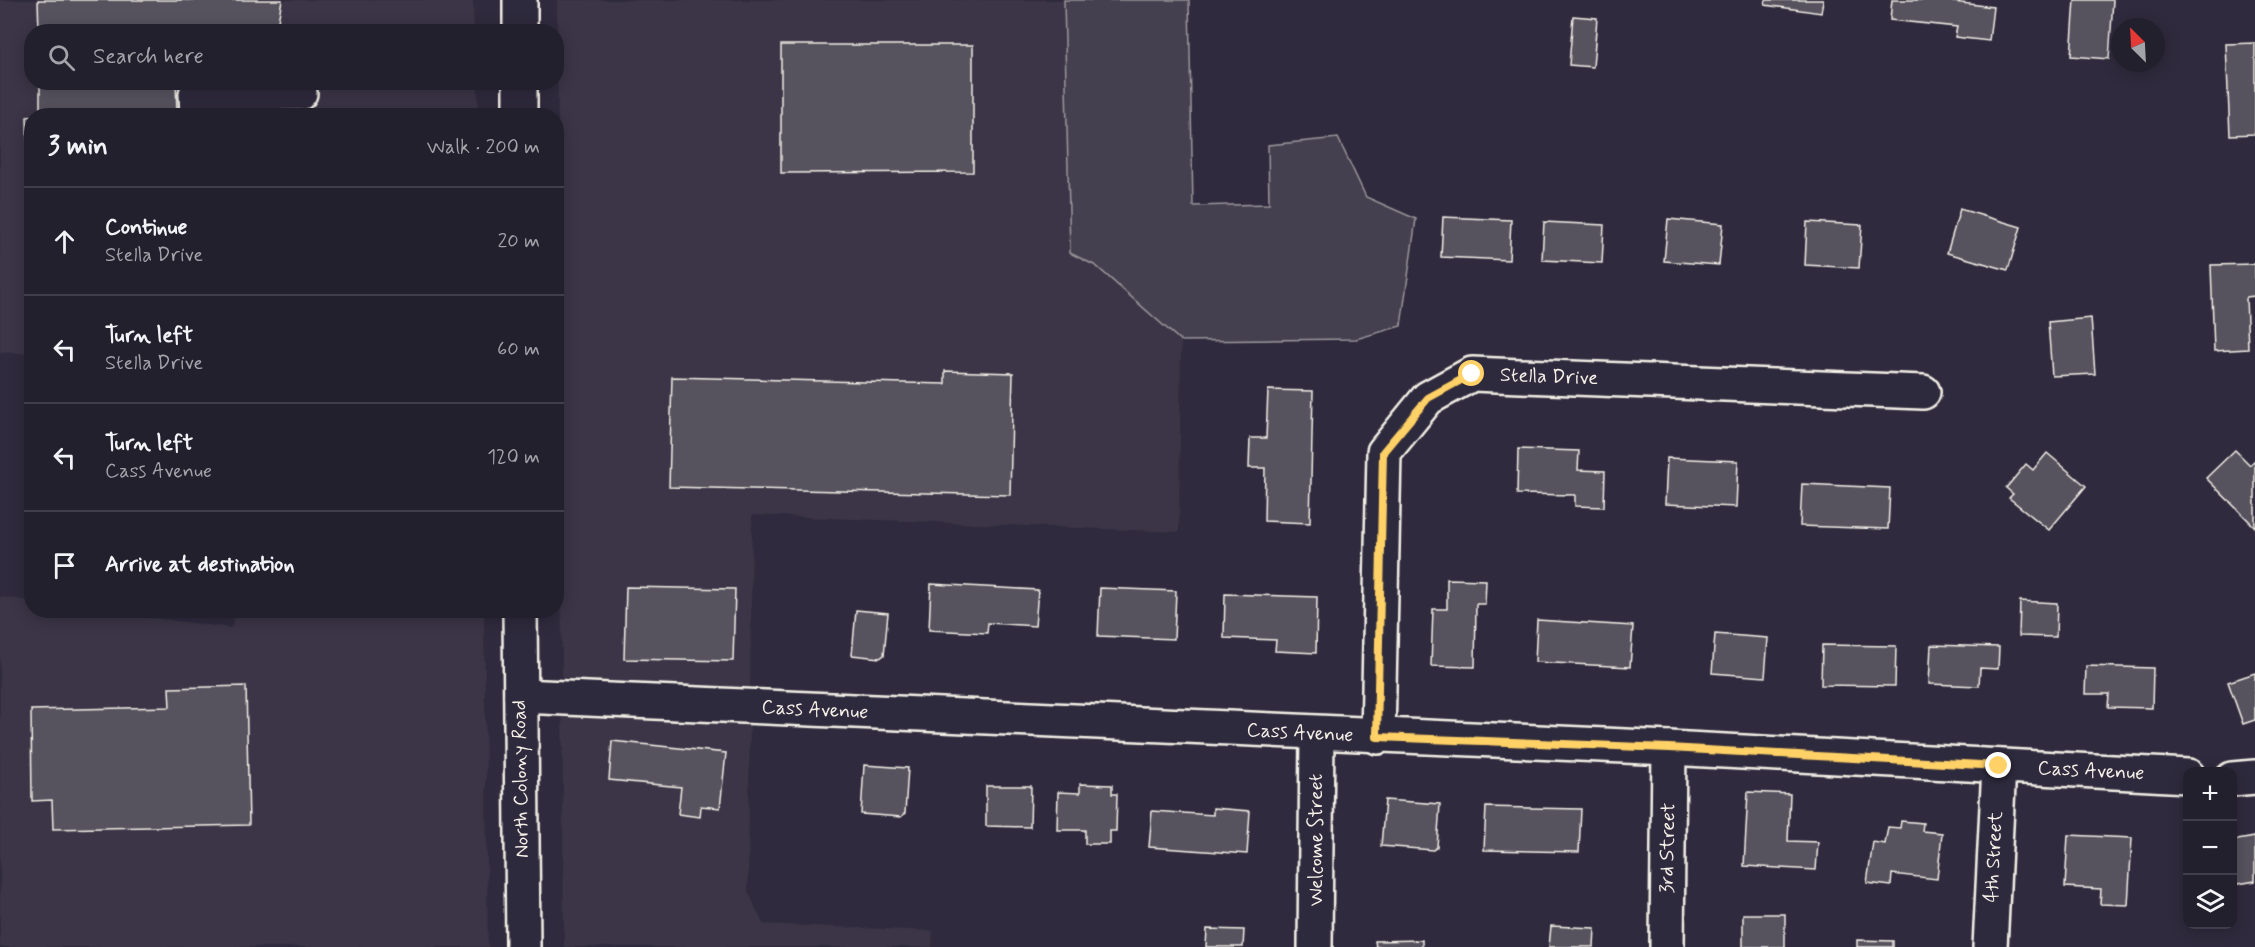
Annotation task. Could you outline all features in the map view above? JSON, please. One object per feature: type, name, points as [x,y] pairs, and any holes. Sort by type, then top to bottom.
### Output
[{"type":"street","points":[[520,0],[520,24]]},
{"type":"street","points":[[520,90],[520,108]]},
{"type":"street","points":[[197,108],[196,94],[300,93]]},
{"type":"street","name":"Stella Drive","points":[[1377,737],[1383,452],[1428,398],[1472,374],[1923,392]]},
{"type":"street","name":"North Colony Road","points":[[520,618],[523,947]]},
{"type":"street","name":"Cass Avenue","points":[[521,696],[1377,737],[1669,748],[2183,776]]},
{"type":"street","name":"Welcome Street","points":[[1315,947],[1317,734]]},
{"type":"street","name":"3rd Street","points":[[1667,947],[1669,748]]},
{"type":"street","name":"4th Street","points":[[1990,947],[1999,766]]},
{"type":"street","points":[[2237,779],[2255,777]]},
{"type":"shaded area","points":[[0,0],[473,0],[474,24],[24,24],[24,90],[477,90],[479,108],[24,108],[24,354],[0,352]]},
{"type":"shaded area","points":[[557,0],[1064,0],[1070,253],[1096,266],[1181,341],[1179,532],[752,515],[748,891],[763,924],[933,931],[932,947],[564,947],[562,618],[564,618],[564,108],[558,108],[558,90],[564,90],[564,24],[557,24]]},
{"type":"shaded area","points":[[1064,0],[1189,0],[1193,206],[1269,204],[1268,145],[1338,138],[1366,197],[1416,219],[1401,326],[1356,339],[1181,341],[1096,266],[1070,253]]},
{"type":"shaded area","points":[[0,597],[24,600],[24,618],[153,618],[231,628],[234,618],[484,618],[488,947],[0,947]]},
{"type":"building","points":[[38,0],[282,0],[278,24],[39,24]]},
{"type":"building","points":[[1766,0],[1823,0],[1821,13],[1765,5]]},
{"type":"building","points":[[1892,0],[1954,0],[1953,2],[1993,7],[1989,41],[1955,37],[1957,27],[1890,20]]},
{"type":"building","points":[[2075,0],[2113,0],[2109,59],[2071,56]]},
{"type":"building","points":[[1573,16],[1597,18],[1593,67],[1569,65]]},
{"type":"building","points":[[2255,43],[2255,134],[2230,135],[2226,44]]},
{"type":"building","points":[[781,45],[973,45],[973,172],[781,173]]},
{"type":"building","points":[[40,90],[176,90],[177,108],[40,108]]},
{"type":"building","points":[[1960,209],[2021,227],[2008,270],[1947,253]]},
{"type":"building","points":[[1443,217],[1511,220],[1509,260],[1441,257]]},
{"type":"building","points":[[1668,219],[1723,224],[1719,265],[1664,261]]},
{"type":"building","points":[[1544,222],[1604,225],[1602,263],[1542,260]]},
{"type":"building","points":[[1807,222],[1862,225],[1859,268],[1805,265]]},
{"type":"building","points":[[2255,264],[2255,296],[2246,297],[2248,349],[2214,351],[2211,265]]},
{"type":"building","points":[[2091,318],[2095,374],[2052,376],[2048,322]]},
{"type":"building","points":[[945,371],[1013,373],[1010,495],[669,487],[672,377],[945,384]]},
{"type":"building","points":[[1268,390],[1313,391],[1310,523],[1264,521],[1265,468],[1249,468],[1250,438],[1266,438]]},
{"type":"building","points":[[1518,449],[1579,451],[1578,470],[1605,471],[1604,507],[1575,506],[1575,495],[1517,494]]},
{"type":"building","points":[[2235,450],[2250,465],[2255,460],[2255,527],[2206,478]]},
{"type":"building","points":[[2047,453],[2086,486],[2049,530],[2009,498],[2013,494],[2006,488],[2026,464],[2033,470]]},
{"type":"building","points":[[1667,458],[1738,461],[1736,507],[1665,504]]},
{"type":"building","points":[[1802,484],[1890,488],[1888,529],[1800,526]]},
{"type":"building","points":[[1447,579],[1486,580],[1485,604],[1476,604],[1475,667],[1431,666],[1433,609],[1447,609]]},
{"type":"building","points":[[931,584],[1038,590],[1035,626],[988,623],[987,633],[929,630]]},
{"type":"building","points":[[626,587],[735,589],[733,661],[624,659]]},
{"type":"building","points":[[1100,588],[1176,591],[1174,639],[1098,636]]},
{"type":"building","points":[[1225,594],[1317,597],[1316,653],[1275,651],[1276,640],[1224,638]]},
{"type":"building","points":[[2020,601],[2057,603],[2056,637],[2019,636]]},
{"type":"building","points":[[856,610],[888,613],[884,655],[880,658],[852,655]]},
{"type":"building","points":[[1537,620],[1633,626],[1630,667],[1535,662]]},
{"type":"building","points":[[1715,634],[1768,638],[1765,677],[1712,673]]},
{"type":"building","points":[[1822,645],[1896,646],[1895,686],[1821,685]]},
{"type":"building","points":[[1931,645],[1999,647],[1998,669],[1980,668],[1979,686],[1929,684]]},
{"type":"building","points":[[2086,666],[2153,668],[2152,708],[2108,707],[2109,694],[2085,694]]},
{"type":"building","points":[[2255,673],[2255,720],[2243,724],[2228,682]]},
{"type":"building","points":[[246,686],[249,825],[53,829],[52,800],[32,801],[31,710],[170,707],[169,688]]},
{"type":"building","points":[[612,741],[726,753],[720,808],[701,806],[700,817],[678,814],[681,787],[609,780]]},
{"type":"building","points":[[864,765],[908,768],[905,813],[901,817],[861,814]]},
{"type":"building","points":[[1080,784],[1112,785],[1112,794],[1117,794],[1116,831],[1110,831],[1110,844],[1085,844],[1085,830],[1057,830],[1058,792],[1080,793]]},
{"type":"building","points":[[986,786],[1031,786],[1030,827],[986,826]]},
{"type":"building","points":[[1748,792],[1790,794],[1788,841],[1818,842],[1816,870],[1744,866]]},
{"type":"building","points":[[1385,800],[1440,804],[1437,847],[1433,850],[1381,846]]},
{"type":"building","points":[[1486,807],[1581,809],[1579,852],[1484,850]]},
{"type":"building","points":[[1213,808],[1250,811],[1247,854],[1149,847],[1152,811],[1213,815]]},
{"type":"building","points":[[1901,821],[1923,823],[1922,831],[1942,833],[1937,879],[1892,874],[1891,886],[1867,883],[1873,842],[1885,844],[1888,827],[1900,828]]},
{"type":"building","points":[[2068,835],[2132,838],[2128,905],[2100,904],[2101,889],[2065,887]]},
{"type":"building","points":[[2255,837],[2255,881],[2237,884],[2237,840]]},
{"type":"building","points":[[1743,914],[1785,914],[1785,947],[1743,947]]},
{"type":"building","points":[[1551,926],[1595,928],[1594,947],[1549,947]]},
{"type":"building","points":[[1207,929],[1244,930],[1243,947],[1206,947]]},
{"type":"building","points":[[1422,940],[1422,947],[1376,947],[1375,941]]},
{"type":"building","points":[[1857,940],[1893,941],[1893,947],[1857,947]]},
{"type":"route","points":[[1472,374],[1428,398],[1383,452],[1377,737],[1669,748],[1999,766]]}]
